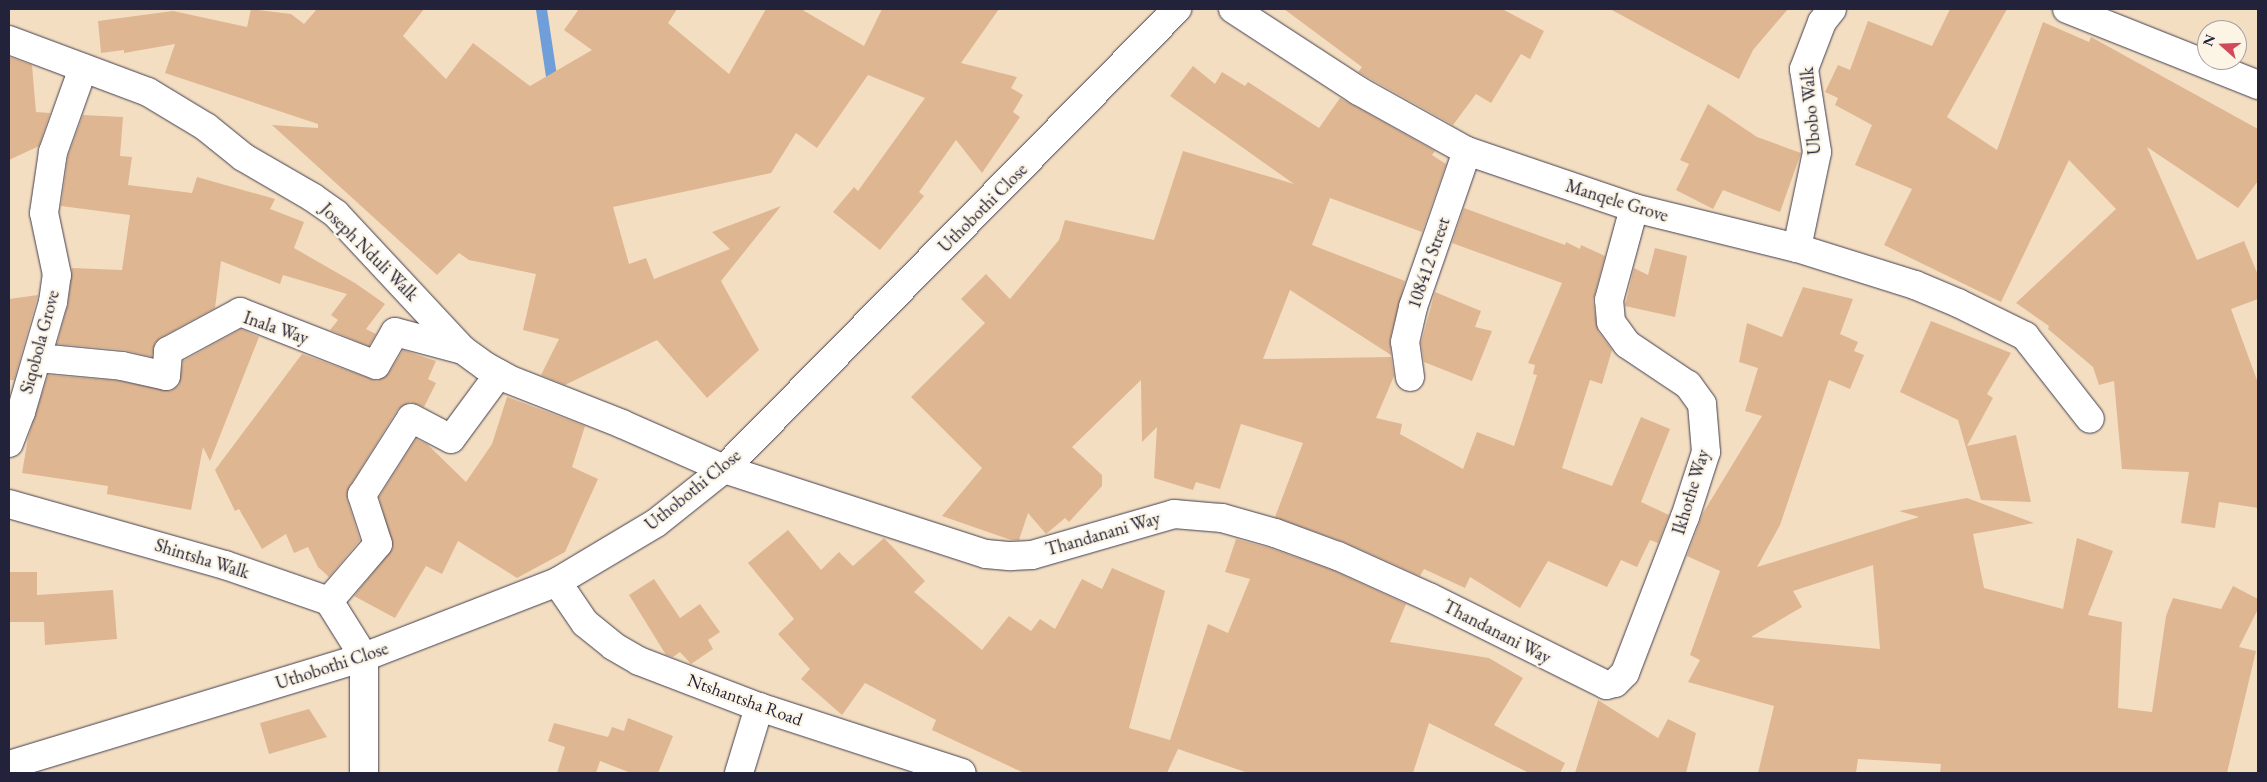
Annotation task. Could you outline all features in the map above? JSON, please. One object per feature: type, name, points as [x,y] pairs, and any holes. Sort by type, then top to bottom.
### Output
[{"type":"street","name":"Uthobothi Close","points":[[9,765],[364,657],[557,582],[656,523],[724,469],[1177,9]]},
{"type":"street","name":"Manqele Grove","points":[[1233,9],[1359,91],[1467,151],[1634,208],[1797,248],[1915,285],[2025,336],[2090,419]]},
{"type":"street","name":"Ubobo Walk","points":[[1797,248],[1817,152],[1804,69],[1822,22],[1832,9]]},
{"type":"street","points":[[2067,9],[2107,16],[2258,85]]},
{"type":"street","name":"Joseph Nduli Walk","points":[[9,40],[148,92],[206,127],[243,157],[320,202],[336,214],[463,350],[499,374],[724,469]]},
{"type":"street","name":"Siqobola Grove","points":[[9,442],[38,358],[57,275],[44,221],[53,152],[83,68]]},
{"type":"street","name":"108412 Street","points":[[1410,377],[1406,342],[1408,324],[1467,151]]},
{"type":"street","name":"Ikhothe Way","points":[[1628,662],[1685,517],[1706,452],[1702,404],[1688,386],[1627,344],[1611,322],[1609,300],[1634,208]]},
{"type":"street","name":"Inala Way","points":[[38,358],[122,366],[166,376],[168,351],[240,312],[376,365],[395,332],[463,350]]},
{"type":"street","points":[[364,773],[364,657],[329,600],[378,544],[362,495],[411,418],[451,439],[499,374]]},
{"type":"street","name":"Thandanani Way","points":[[724,469],[976,551],[1012,556],[1032,555],[1174,514],[1222,518],[1275,533],[1338,556],[1429,597],[1596,682],[1615,683],[1625,673],[1628,662]]},
{"type":"street","name":"Shintsha Walk","points":[[9,504],[225,565],[329,600]]},
{"type":"street","name":"Ntshantsha Road","points":[[557,582],[585,623],[612,646],[639,660],[759,707],[962,773]]},
{"type":"street","points":[[739,773],[759,707]]},
{"type":"street","points":[[9,770],[19,773]]},
{"type":"building","points":[[251,9],[291,14],[304,24],[317,9],[424,9],[403,36],[446,79],[473,43],[530,86],[592,50],[564,30],[579,9],[677,9],[668,23],[729,74],[766,9],[801,9],[864,46],[882,9],[999,9],[961,63],[1017,77],[1011,88],[1023,95],[1013,112],[1020,117],[982,173],[956,140],[919,192],[924,196],[880,250],[833,212],[854,187],[858,191],[925,98],[868,75],[817,148],[796,133],[771,173],[613,207],[629,264],[646,258],[654,279],[730,249],[712,232],[781,206],[721,281],[759,350],[707,398],[657,340],[565,385],[541,375],[559,339],[523,330],[536,274],[469,260],[459,253],[437,275],[272,125],[318,128],[318,124],[165,73],[175,44],[124,53],[124,50],[101,53],[98,21],[173,11],[247,27]]},
{"type":"building","points":[[1284,9],[1502,9],[1544,31],[1530,59],[1521,54],[1491,103],[1476,94],[1453,125],[1358,72],[1362,67]]},
{"type":"building","points":[[1610,9],[1788,9],[1753,50],[1739,79]]},
{"type":"building","points":[[1950,9],[2007,9],[1947,117],[1997,150],[2043,22],[2089,42],[2091,37],[2258,129],[2258,181],[2238,208],[2147,147],[2197,260],[2244,241],[2258,275],[2258,299],[2231,309],[2258,383],[2258,508],[2219,502],[2215,528],[2181,523],[2189,472],[2122,469],[2114,381],[2099,385],[2093,367],[2048,329],[2049,326],[2016,303],[2116,209],[2069,160],[2001,302],[1884,245],[1912,189],[1855,165],[1872,125],[1835,105],[1838,98],[1825,92],[1838,65],[1850,70],[1868,21],[1932,46]]},
{"type":"building","points":[[9,57],[32,65],[36,112],[50,113],[39,146],[9,160]]},
{"type":"building","points":[[1193,66],[1215,84],[1222,72],[1245,86],[1248,82],[1319,128],[1340,98],[1435,151],[1432,155],[1446,164],[1422,232],[1330,198],[1312,245],[1405,281],[1390,339],[1391,355],[1290,290],[1263,359],[1391,357],[1394,376],[1376,418],[1402,424],[1400,434],[1463,469],[1477,432],[1514,446],[1537,375],[1533,374],[1535,365],[1528,363],[1562,283],[1452,243],[1464,208],[1565,245],[1566,242],[1580,249],[1581,245],[1605,256],[1593,301],[1598,331],[1612,350],[1602,384],[1590,380],[1562,468],[1612,486],[1641,417],[1670,429],[1641,502],[1669,515],[1658,543],[1650,540],[1637,567],[1621,560],[1607,587],[1548,561],[1520,608],[1470,577],[1465,588],[1424,569],[1420,576],[1344,542],[1275,517],[1303,443],[1241,424],[1220,489],[1196,482],[1193,490],[1154,478],[1157,427],[1142,442],[1141,380],[1072,447],[1102,475],[1102,486],[1069,522],[1065,518],[1046,534],[1028,513],[1019,540],[1011,540],[942,516],[982,468],[911,397],[985,323],[961,299],[986,274],[1010,299],[1059,240],[1065,220],[1154,240],[1183,151],[1294,184],[1170,96]]},
{"type":"building","points":[[1708,104],[1757,137],[1801,153],[1780,212],[1723,190],[1713,209],[1676,190],[1689,164],[1680,160]]},
{"type":"building","points":[[83,115],[123,117],[120,156],[132,157],[128,185],[192,193],[197,177],[275,199],[270,209],[304,222],[294,248],[355,283],[385,304],[366,329],[376,334],[369,346],[330,330],[338,320],[331,315],[347,294],[283,275],[280,284],[221,261],[215,308],[160,338],[155,343],[152,357],[124,350],[57,344],[68,304],[72,268],[122,270],[130,215],[61,206],[68,156]]},
{"type":"building","points":[[1655,248],[1687,256],[1675,317],[1625,306],[1634,268],[1648,275]]},
{"type":"building","points":[[1803,287],[1853,299],[1840,334],[1858,342],[1854,351],[1864,355],[1850,389],[1829,380],[1780,525],[1757,567],[1919,517],[1899,511],[1967,498],[2034,523],[1973,534],[1984,588],[2063,609],[2077,538],[2113,551],[2088,615],[2122,622],[2118,708],[2152,712],[2166,616],[2173,598],[2221,609],[2233,586],[2258,599],[2258,609],[2239,647],[2256,651],[2227,773],[1940,773],[1941,764],[1858,759],[1856,773],[1758,773],[1774,706],[1688,682],[1700,660],[1690,655],[1720,571],[1687,556],[1703,513],[1762,416],[1745,411],[1758,368],[1739,362],[1747,323],[1782,337]],"holes":[[[1873,565],[1880,649],[1751,637],[1802,607],[1793,591]]]},
{"type":"building","points":[[1435,292],[1481,311],[1475,327],[1492,331],[1472,381],[1424,362],[1421,343]]},
{"type":"building","points":[[38,295],[14,380],[9,380],[9,299]]},
{"type":"building","points":[[1931,321],[2011,353],[1987,394],[1993,398],[1967,446],[2016,435],[2031,502],[1981,500],[1958,420],[1900,392]]},
{"type":"building","points":[[241,329],[259,337],[210,461],[203,447],[191,510],[107,494],[108,486],[22,473],[28,438],[48,375],[120,381],[171,391],[179,385],[183,361]]},
{"type":"building","points":[[403,350],[436,361],[428,379],[436,383],[424,407],[410,402],[398,409],[349,487],[347,499],[360,540],[329,577],[318,567],[308,547],[294,553],[286,534],[262,549],[239,509],[235,511],[215,470],[302,354],[377,381],[389,373]]},
{"type":"building","points":[[507,397],[585,426],[572,467],[598,479],[565,552],[517,578],[458,541],[442,574],[426,566],[395,618],[354,596],[393,548],[379,497],[416,439],[427,444],[466,482],[492,444]]},
{"type":"building","points":[[788,530],[821,570],[839,552],[853,566],[884,538],[925,581],[914,592],[982,650],[1009,616],[1031,631],[1040,619],[1055,629],[1082,579],[1102,589],[1112,568],[1165,591],[1129,728],[1170,740],[1208,624],[1228,633],[1250,579],[1225,572],[1236,539],[1270,548],[1332,570],[1406,604],[1390,642],[1489,658],[1523,678],[1494,725],[1565,763],[1560,773],[1529,773],[1429,723],[1413,773],[1248,773],[1178,749],[1167,773],[1024,773],[932,730],[936,720],[865,683],[842,715],[801,679],[810,669],[778,634],[794,619],[748,563]]},
{"type":"building","points":[[9,572],[37,572],[37,595],[113,590],[117,639],[45,645],[44,622],[9,622]]},
{"type":"building","points":[[654,579],[680,618],[700,604],[720,632],[708,640],[713,649],[691,664],[680,652],[673,657],[666,655],[629,595]]},
{"type":"building","points":[[1598,700],[1658,738],[1668,719],[1696,733],[1686,773],[1575,773]]},
{"type":"building","points":[[309,709],[327,737],[269,754],[260,723]]},
{"type":"building","points":[[628,718],[673,736],[658,773],[631,773],[600,761],[596,773],[557,773],[565,747],[548,741],[554,723],[608,737],[612,727],[624,731]]},
{"type":"waterway","points":[[541,9],[553,89]]}]
